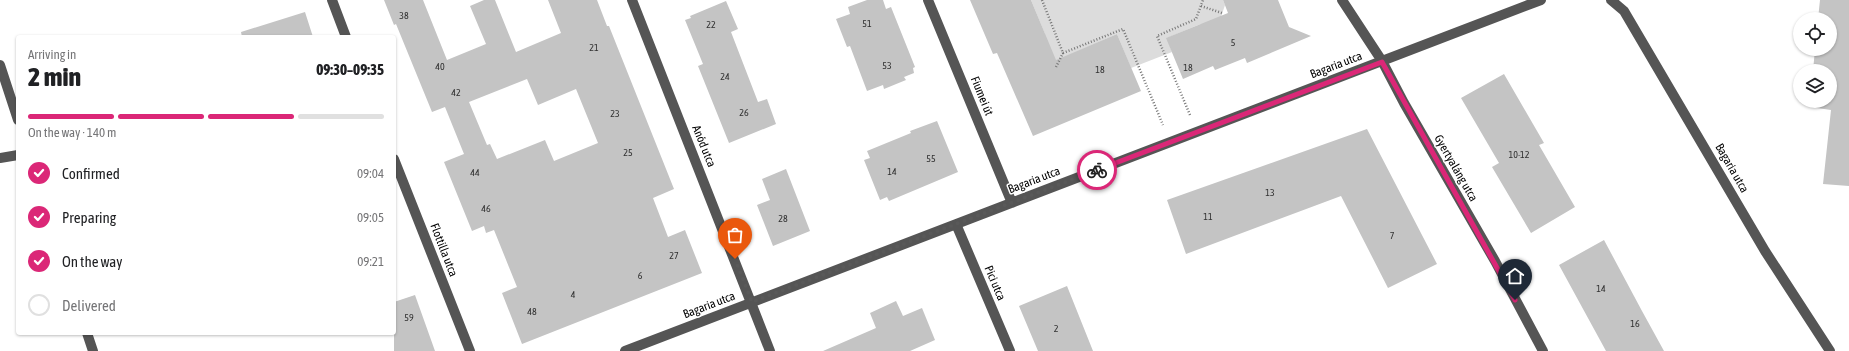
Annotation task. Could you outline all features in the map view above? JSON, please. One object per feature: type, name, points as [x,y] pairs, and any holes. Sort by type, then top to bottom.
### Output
[{"type":"street","points":[[332,0],[345,35]]},
{"type":"street","name":"Anód utca","points":[[632,0],[770,351]]},
{"type":"street","name":"Fiumei út","points":[[928,0],[1012,203]]},
{"type":"street","name":"Gyertyaláng utca","points":[[1342,0],[1382,62],[1495,261],[1542,351]]},
{"type":"street","name":"Bagaria utca","points":[[625,351],[1541,0]]},
{"type":"street","name":"Bagaria utca","points":[[1611,0],[1624,11],[1765,251],[1830,351]]},
{"type":"street","points":[[0,65],[16,114]]},
{"type":"street","points":[[0,158],[16,155]]},
{"type":"street","name":"Flottilla utca","points":[[396,164],[470,351]]},
{"type":"street","name":"Pici utca","points":[[956,224],[1010,351]]},
{"type":"street","points":[[88,335],[93,351]]},
{"type":"path","points":[[1042,0],[1063,53]]},
{"type":"path","points":[[1196,132],[1157,36],[1196,19],[1203,0]]},
{"type":"path","points":[[1201,6],[1222,13]]},
{"type":"path","points":[[1056,67],[1063,53],[1123,28],[1170,142]]},
{"type":"shaded area","points":[[1031,0],[1223,0],[1225,5],[1220,20],[1198,25],[1167,38],[1172,52],[1131,68],[1117,34],[1049,64],[1039,37],[1045,34]]},
{"type":"building","points":[[384,0],[423,0],[447,60],[486,44],[470,6],[484,0],[495,0],[516,52],[561,33],[548,0],[597,0],[607,26],[609,26],[674,189],[653,198],[668,237],[685,230],[702,273],[522,344],[502,293],[517,287],[494,230],[486,233],[484,226],[472,231],[444,162],[464,154],[445,107],[432,112],[396,24],[394,25]],"holes":[[[527,79],[538,105],[576,89],[598,143],[554,161],[545,140],[497,159],[490,144],[487,145],[469,102]]]},
{"type":"building","points":[[867,0],[883,0],[886,9],[891,7],[915,67],[913,68],[914,73],[904,77],[906,80],[884,89],[883,85],[867,91],[850,46],[847,47],[836,19],[850,14],[848,7]]},
{"type":"building","points":[[970,0],[1031,0],[1056,60],[1117,34],[1141,91],[1033,136],[997,53],[993,54]]},
{"type":"building","points":[[1223,0],[1278,0],[1289,27],[1311,36],[1247,63],[1245,58],[1215,70],[1213,66],[1183,79],[1166,38],[1228,13]]},
{"type":"building","points":[[1820,0],[1849,0],[1849,186],[1823,184],[1831,110],[1817,108],[1837,108],[1837,64],[1814,64],[1814,56],[1837,56],[1837,12],[1819,12]]},
{"type":"building","points":[[726,1],[738,29],[731,32],[758,102],[767,99],[776,124],[729,143],[698,66],[703,64],[685,20],[691,18],[690,16]]},
{"type":"building","points":[[305,12],[312,35],[242,35],[241,32]]},
{"type":"building","points":[[1504,74],[1544,143],[1539,145],[1575,207],[1531,233],[1492,167],[1499,163],[1461,98]]},
{"type":"building","points":[[937,121],[958,172],[889,201],[887,197],[880,200],[864,160],[870,158],[867,151],[911,133],[910,131]]},
{"type":"building","points":[[1367,129],[1437,264],[1388,288],[1341,196],[1186,254],[1167,200]]},
{"type":"building","points":[[786,169],[810,231],[773,246],[757,205],[770,200],[762,179]]},
{"type":"building","points":[[1604,240],[1664,351],[1606,351],[1559,265]]},
{"type":"building","points":[[1067,286],[1093,351],[1038,351],[1019,306]]},
{"type":"building","points":[[415,295],[435,351],[394,351],[394,335],[396,335],[396,301]]},
{"type":"building","points":[[896,301],[903,316],[922,308],[935,340],[910,351],[823,351],[876,328],[870,313]]},
{"type":"way so far","points":[[735,259],[752,302],[1097,170]]},
{"type":"route","points":[[1097,170],[1382,62],[1495,261],[1515,300]]}]
